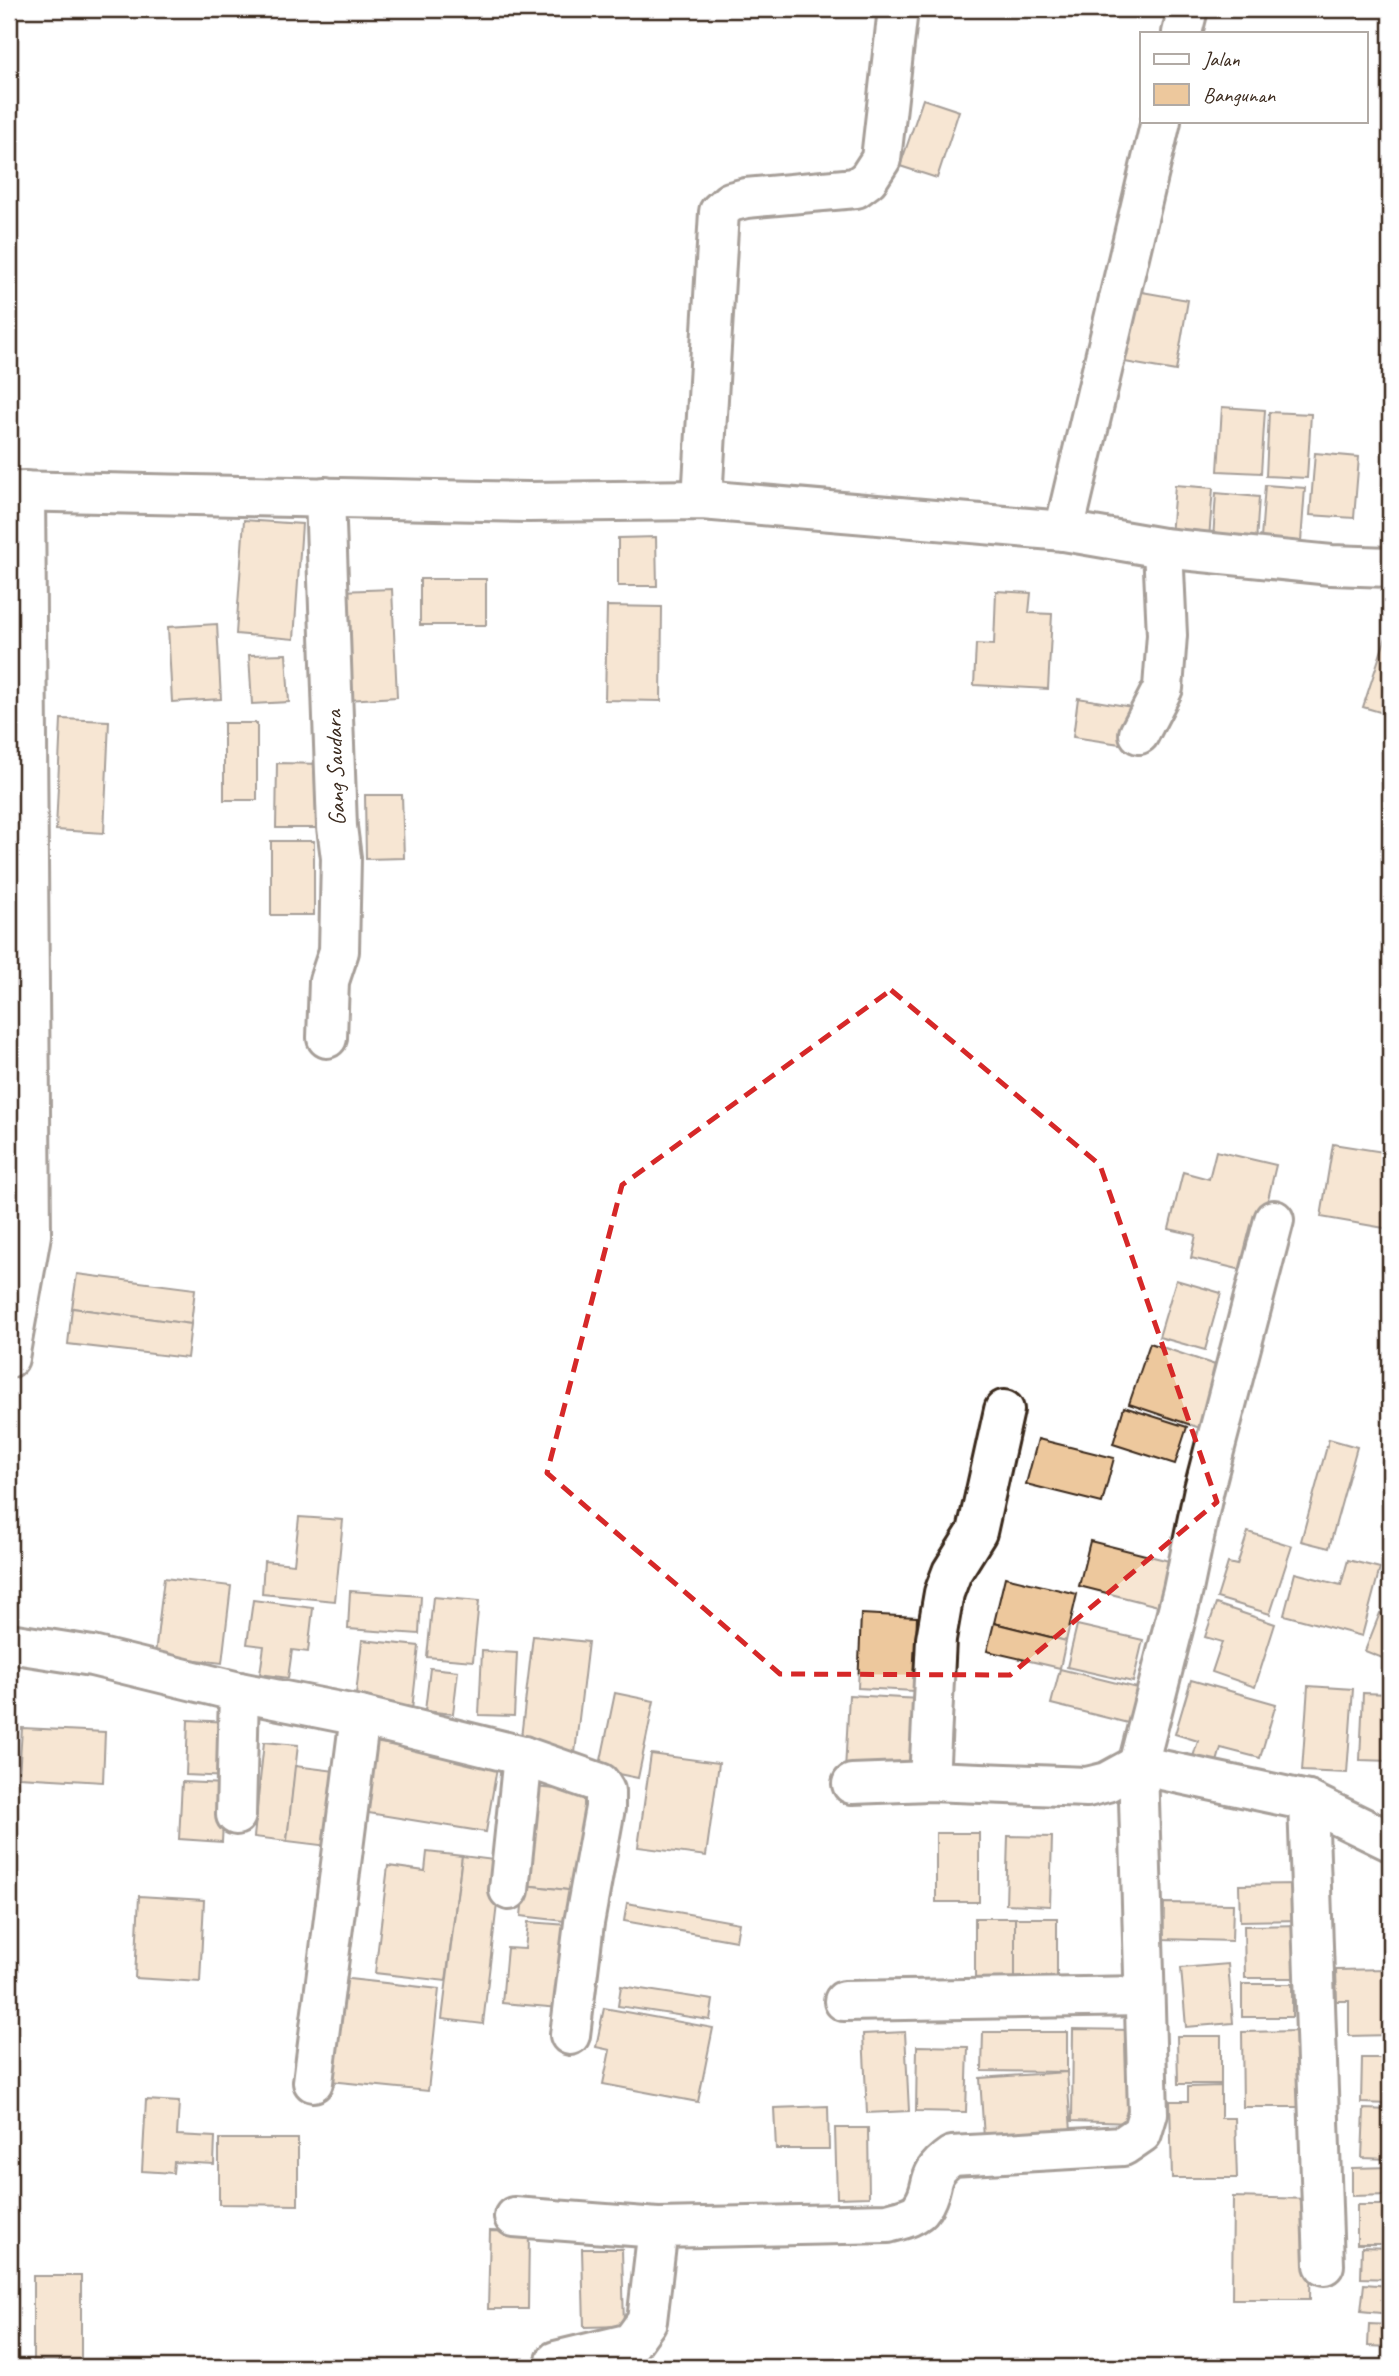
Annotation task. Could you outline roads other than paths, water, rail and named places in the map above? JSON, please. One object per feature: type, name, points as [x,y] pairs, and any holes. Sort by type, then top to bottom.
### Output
[{"type":"street","points":[[702,500],[719,212],[730,202],[746,198],[856,188],[869,179],[881,159],[898,9]]},
{"type":"street","points":[[1182,32],[1188,9]]},
{"type":"street","points":[[1064,531],[1161,122]]},
{"type":"street","points":[[9,1358],[31,1235],[19,1124],[31,1063],[17,491],[528,502],[702,500],[1064,531],[1163,548],[1331,565],[1390,567]]},
{"type":"street","name":"Gang Saudara","points":[[326,497],[337,827],[341,858],[339,951],[329,981],[327,1038]]},
{"type":"street","points":[[1139,734],[1163,688],[1167,635],[1163,548]]},
{"type":"street","points":[[514,2217],[658,2228],[888,2223],[922,2209],[938,2166],[952,2156],[1124,2146],[1142,2133],[1148,2113],[1138,1765],[1183,1590],[1204,1489],[1274,1220]]},
{"type":"street","points":[[929,1781],[936,1639],[944,1593],[952,1572],[977,1532],[1004,1410]]},
{"type":"street","points":[[9,1643],[92,1656],[239,1692],[360,1716],[523,1756],[600,1783],[605,1791],[605,1808],[584,1923],[570,2035]]},
{"type":"street","points":[[236,1815],[239,1692]]},
{"type":"street","points":[[313,2082],[360,1716]]},
{"type":"street","points":[[509,1890],[523,1756]]},
{"type":"street","points":[[852,1784],[929,1781],[1087,1787],[1107,1782],[1138,1765],[1308,1801],[1390,1841]]},
{"type":"street","points":[[1308,1801],[1324,2265]]},
{"type":"street","points":[[844,2001],[1144,1996]]},
{"type":"street","points":[[555,2367],[556,2361],[631,2343],[647,2321],[658,2228]]}]
